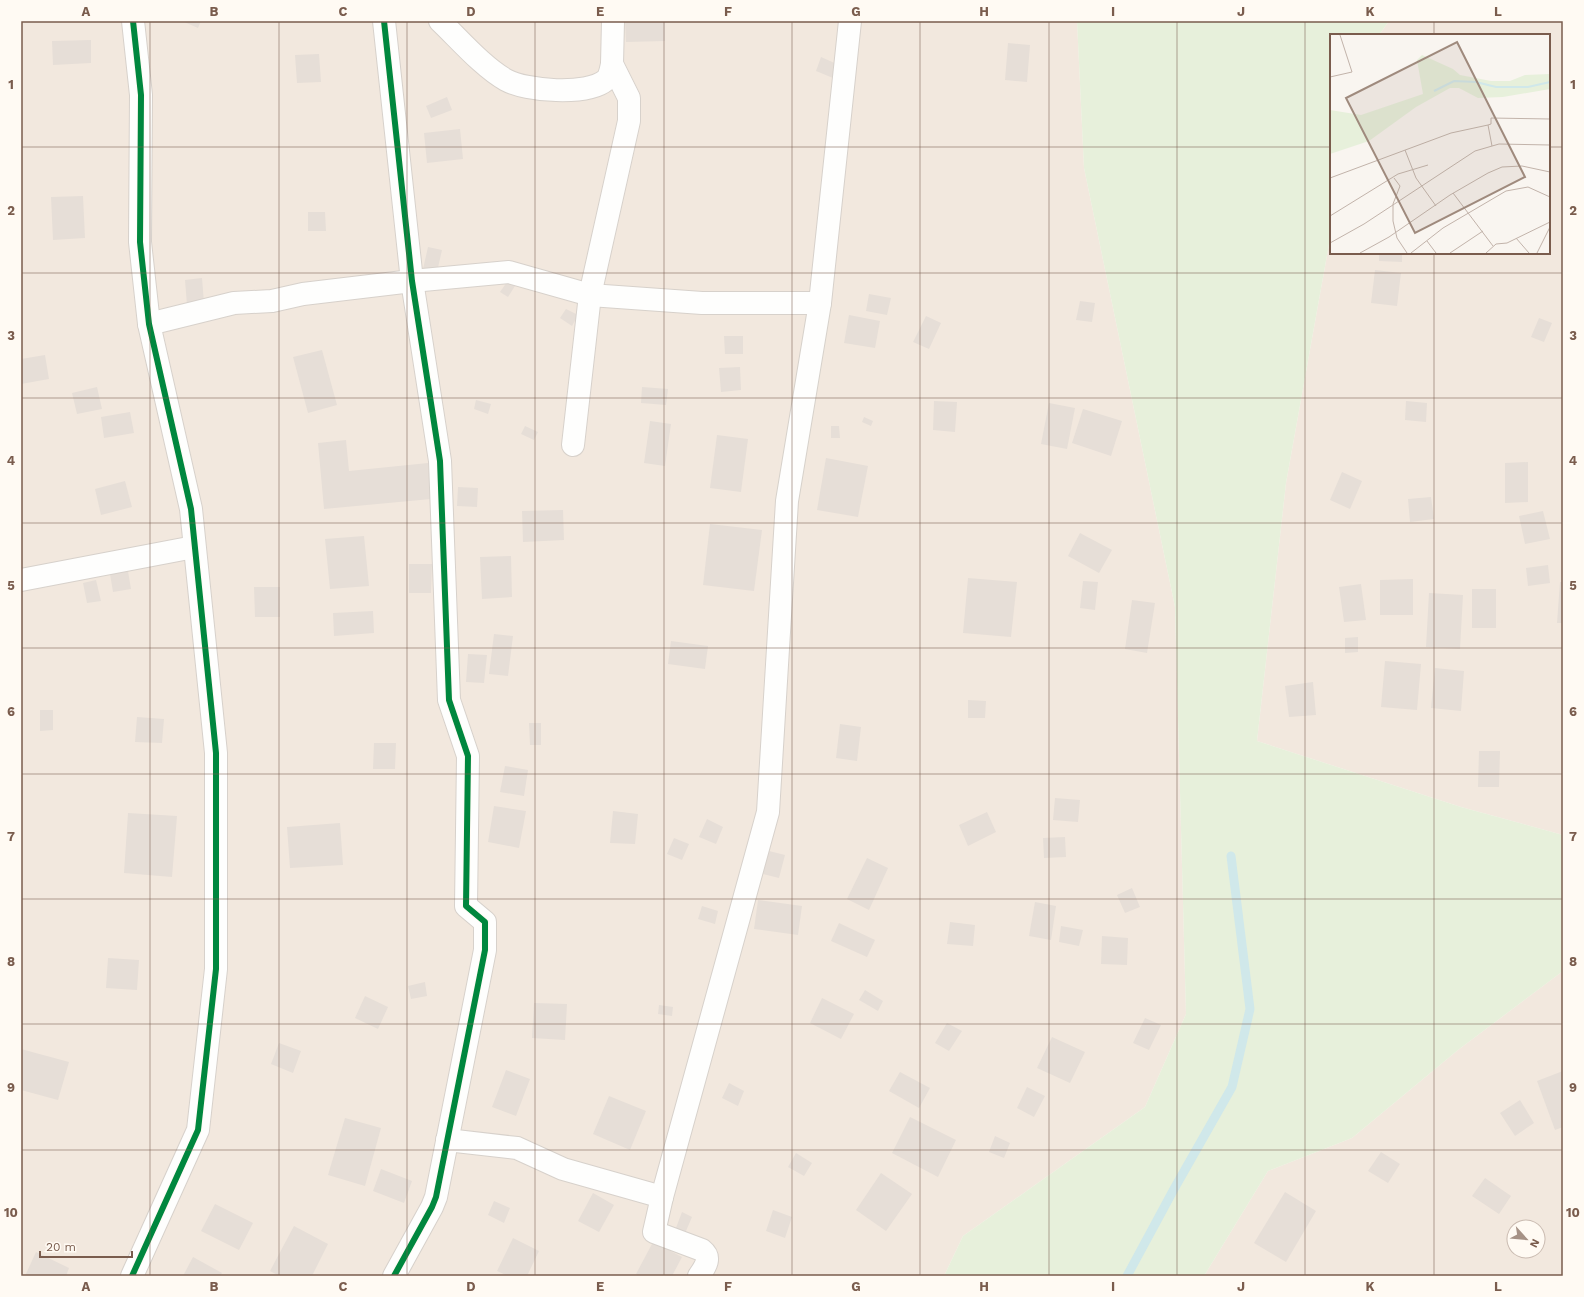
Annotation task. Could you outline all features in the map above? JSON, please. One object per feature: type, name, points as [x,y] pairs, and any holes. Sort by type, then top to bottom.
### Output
[{"type":"street","points":[[132,1276],[198,1130],[216,969],[216,753],[191,509],[149,324],[140,242],[141,95],[133,21]]},
{"type":"street","points":[[384,21],[412,281],[440,461],[449,700],[468,756],[466,906],[485,922],[485,950],[436,1196],[432,1208],[394,1276]]},
{"type":"street","points":[[440,21],[491,70],[506,80],[518,85],[562,91],[594,87],[607,79],[612,64],[613,21]]},
{"type":"street","points":[[699,1276],[706,1266],[708,1259],[702,1250],[654,1232],[662,1197],[768,812],[787,501],[820,303],[850,21]]},
{"type":"street","points":[[573,445],[590,295],[629,121],[629,98],[612,64]]},
{"type":"street","points":[[149,324],[234,302],[272,301],[303,294],[412,281],[509,272],[590,295],[702,303],[820,303]]},
{"type":"street","points":[[21,580],[194,547]]},
{"type":"street","points":[[447,1140],[517,1148],[563,1169],[662,1197]]},
{"type":"shaded area","points":[[21,21],[1077,21],[1084,168],[1175,607],[1186,1014],[1145,1107],[963,1236],[944,1276],[21,1276]]},
{"type":"shaded area","points":[[1389,21],[1563,21],[1563,835],[1461,807],[1257,741],[1286,483],[1330,239],[1330,254],[1550,254],[1550,34],[1380,34]]},
{"type":"shaded area","points":[[1563,971],[1563,1276],[1204,1276],[1268,1171],[1352,1138],[1458,1050]]},
{"type":"green space","points":[[1077,21],[1389,21],[1380,34],[1330,34],[1330,239],[1286,483],[1257,741],[1461,807],[1563,835],[1563,971],[1458,1050],[1352,1138],[1268,1171],[1204,1276],[944,1276],[963,1236],[1145,1107],[1186,1014],[1175,607],[1084,168]]},
{"type":"building","points":[[182,21],[201,21],[198,28]]},
{"type":"building","points":[[625,21],[665,21],[665,41],[626,42]]},
{"type":"building","points":[[91,40],[91,63],[53,65],[52,41]]},
{"type":"building","points":[[1008,43],[1030,45],[1027,82],[1005,80]]},
{"type":"building","points":[[319,54],[321,82],[297,83],[295,55]]},
{"type":"building","points":[[821,57],[839,65],[833,78],[816,71]]},
{"type":"building","points":[[447,97],[452,110],[431,118],[426,106]]},
{"type":"building","points":[[460,129],[463,159],[427,163],[424,133]]},
{"type":"building","points":[[83,196],[85,238],[53,240],[51,197]]},
{"type":"building","points":[[308,212],[325,212],[326,231],[308,231]]},
{"type":"building","points":[[428,247],[442,250],[437,272],[423,269]]},
{"type":"building","points":[[1379,254],[1402,254],[1402,262],[1379,261]]},
{"type":"building","points":[[1375,270],[1401,273],[1397,306],[1371,303]]},
{"type":"building","points":[[202,278],[204,303],[187,305],[185,280]]},
{"type":"building","points":[[507,282],[515,286],[508,297],[500,292]]},
{"type":"building","points":[[869,294],[891,298],[887,315],[866,311]]},
{"type":"building","points":[[1080,301],[1095,303],[1092,322],[1076,320]]},
{"type":"building","points":[[566,309],[578,315],[572,326],[560,318]]},
{"type":"building","points":[[849,315],[880,321],[875,348],[844,343]]},
{"type":"building","points":[[926,316],[941,323],[929,349],[913,342]]},
{"type":"building","points":[[1539,318],[1552,323],[1544,342],[1531,337]]},
{"type":"building","points":[[724,336],[743,336],[743,354],[725,354]]},
{"type":"building","points":[[322,350],[337,405],[308,413],[293,357]]},
{"type":"building","points":[[45,355],[49,379],[21,384],[21,359]]},
{"type":"building","points":[[740,367],[741,390],[721,392],[719,368]]},
{"type":"building","points":[[97,387],[102,409],[77,414],[72,393]]},
{"type":"building","points":[[642,387],[668,389],[666,405],[641,403]]},
{"type":"building","points":[[476,400],[491,404],[488,414],[474,409]]},
{"type":"building","points":[[934,401],[957,402],[955,432],[933,430]]},
{"type":"building","points":[[1406,401],[1427,403],[1426,422],[1405,420]]},
{"type":"building","points":[[1049,403],[1075,408],[1067,449],[1041,444]]},
{"type":"building","points":[[1083,409],[1122,421],[1111,456],[1072,443]]},
{"type":"building","points":[[130,412],[134,433],[104,438],[101,417]]},
{"type":"building","points":[[864,417],[873,421],[871,426],[862,422]]},
{"type":"building","points":[[650,421],[671,424],[665,466],[644,463]]},
{"type":"building","points":[[525,426],[538,432],[534,440],[521,434]]},
{"type":"building","points":[[831,426],[839,426],[840,438],[831,438]]},
{"type":"building","points":[[717,435],[748,439],[741,492],[710,488]]},
{"type":"building","points":[[346,440],[349,471],[428,463],[431,499],[324,509],[318,443]]},
{"type":"building","points":[[826,458],[868,466],[858,517],[817,510]]},
{"type":"building","points":[[1528,462],[1528,502],[1505,503],[1505,463]]},
{"type":"building","points":[[1342,472],[1362,481],[1350,509],[1330,500]]},
{"type":"building","points":[[125,481],[132,507],[101,515],[95,489]]},
{"type":"building","points":[[458,487],[478,488],[477,507],[457,506]]},
{"type":"building","points":[[1431,497],[1434,519],[1410,522],[1408,499]]},
{"type":"building","points":[[563,510],[564,540],[523,542],[522,511]]},
{"type":"building","points":[[1543,511],[1550,539],[1525,544],[1519,516]]},
{"type":"building","points":[[710,524],[762,530],[754,591],[703,585]]},
{"type":"building","points":[[1080,533],[1112,550],[1099,573],[1068,556]]},
{"type":"building","points":[[364,536],[369,586],[330,589],[325,539]]},
{"type":"building","points":[[511,556],[512,597],[482,599],[480,557]]},
{"type":"building","points":[[409,564],[432,564],[431,593],[409,593]]},
{"type":"building","points":[[1548,565],[1550,583],[1528,586],[1526,568]]},
{"type":"building","points":[[128,571],[131,589],[113,592],[110,574]]},
{"type":"building","points":[[968,578],[1017,582],[1011,637],[963,633]]},
{"type":"building","points":[[1413,579],[1413,615],[1380,615],[1380,580]]},
{"type":"building","points":[[96,580],[101,601],[87,603],[83,583]]},
{"type":"building","points":[[1083,581],[1098,582],[1095,610],[1080,608]]},
{"type":"building","points":[[1560,582],[1563,582],[1563,623],[1557,623]]},
{"type":"building","points":[[1361,584],[1366,620],[1344,622],[1339,587]]},
{"type":"building","points":[[254,587],[280,587],[280,617],[255,617]]},
{"type":"building","points":[[1472,589],[1496,589],[1496,628],[1472,628]]},
{"type":"building","points":[[1429,593],[1463,595],[1460,649],[1426,647]]},
{"type":"building","points":[[1132,600],[1155,603],[1147,653],[1125,649]]},
{"type":"building","points":[[373,611],[374,633],[334,636],[333,613]]},
{"type":"building","points":[[494,634],[513,636],[508,676],[489,674]]},
{"type":"building","points":[[1358,637],[1358,652],[1345,653],[1345,638]]},
{"type":"building","points":[[671,641],[708,646],[705,669],[668,664]]},
{"type":"building","points":[[468,654],[487,655],[484,683],[466,682]]},
{"type":"building","points":[[1385,661],[1421,664],[1417,710],[1381,707]]},
{"type":"building","points":[[1435,668],[1464,671],[1461,711],[1431,708]]},
{"type":"building","points":[[1313,682],[1316,715],[1289,717],[1285,686]]},
{"type":"building","points":[[968,700],[986,701],[985,718],[968,718]]},
{"type":"building","points":[[40,710],[53,710],[53,730],[40,731]]},
{"type":"building","points":[[137,717],[164,719],[162,743],[135,742]]},
{"type":"building","points":[[529,723],[541,723],[541,745],[530,745]]},
{"type":"building","points":[[840,724],[861,727],[857,761],[836,758]]},
{"type":"building","points":[[374,743],[396,743],[395,769],[373,769]]},
{"type":"building","points":[[1479,751],[1500,751],[1499,787],[1478,787]]},
{"type":"building","points":[[505,766],[528,770],[524,796],[500,792]]},
{"type":"building","points":[[1055,798],[1080,800],[1078,822],[1053,820]]},
{"type":"building","points":[[494,806],[526,811],[519,848],[488,842]]},
{"type":"building","points":[[613,811],[638,814],[635,844],[610,843]]},
{"type":"building","points":[[987,812],[996,832],[968,846],[959,825]]},
{"type":"building","points":[[128,813],[177,816],[172,877],[124,873]]},
{"type":"building","points":[[707,819],[723,827],[716,844],[699,837]]},
{"type":"building","points":[[340,823],[343,865],[290,868],[287,827]]},
{"type":"building","points":[[1065,837],[1066,857],[1044,858],[1043,838]]},
{"type":"building","points":[[674,838],[689,844],[682,860],[667,854]]},
{"type":"building","points":[[769,851],[785,855],[779,878],[763,874]]},
{"type":"building","points":[[867,858],[888,868],[869,910],[847,899]]},
{"type":"building","points":[[1132,888],[1140,907],[1125,913],[1117,895]]},
{"type":"building","points":[[758,900],[802,906],[798,935],[754,929]]},
{"type":"building","points":[[1035,902],[1056,906],[1051,940],[1029,936]]},
{"type":"building","points":[[702,906],[718,911],[715,924],[698,919]]},
{"type":"building","points":[[950,922],[975,925],[973,946],[947,944]]},
{"type":"building","points":[[839,923],[875,940],[867,957],[831,941]]},
{"type":"building","points":[[1061,926],[1083,930],[1079,946],[1059,942]]},
{"type":"building","points":[[1102,936],[1128,938],[1127,965],[1101,964]]},
{"type":"building","points":[[108,958],[139,960],[137,990],[106,988]]},
{"type":"building","points":[[425,982],[427,996],[411,999],[408,986]]},
{"type":"building","points":[[865,990],[883,1001],[878,1011],[859,1000]]},
{"type":"building","points":[[365,996],[388,1007],[378,1029],[355,1018]]},
{"type":"building","points":[[822,998],[854,1014],[841,1039],[810,1023]]},
{"type":"building","points":[[534,1003],[567,1004],[565,1040],[532,1038]]},
{"type":"building","points":[[659,1005],[673,1007],[672,1016],[658,1014]]},
{"type":"building","points":[[1145,1018],[1161,1025],[1149,1050],[1133,1043]]},
{"type":"building","points":[[947,1023],[962,1031],[949,1051],[935,1043]]},
{"type":"building","points":[[1052,1037],[1085,1052],[1070,1083],[1037,1068]]},
{"type":"building","points":[[279,1043],[301,1051],[293,1073],[271,1064]]},
{"type":"building","points":[[21,1049],[69,1062],[58,1100],[21,1090]]},
{"type":"building","points":[[506,1070],[530,1079],[516,1116],[492,1107]]},
{"type":"building","points":[[1563,1071],[1563,1127],[1555,1130],[1537,1081]]},
{"type":"building","points":[[900,1072],[930,1088],[919,1108],[889,1091]]},
{"type":"building","points":[[729,1083],[744,1091],[738,1106],[722,1098]]},
{"type":"building","points":[[1027,1087],[1045,1096],[1034,1117],[1017,1108]]},
{"type":"building","points":[[609,1096],[646,1111],[630,1150],[593,1134]]},
{"type":"building","points":[[1520,1100],[1534,1123],[1515,1136],[1500,1113]]},
{"type":"building","points":[[910,1117],[956,1140],[938,1177],[892,1153]]},
{"type":"building","points":[[345,1118],[381,1128],[365,1186],[328,1175]]},
{"type":"building","points":[[995,1136],[1010,1143],[1004,1158],[989,1152]]},
{"type":"building","points":[[1381,1152],[1400,1164],[1388,1183],[1368,1171]]},
{"type":"building","points":[[796,1153],[812,1163],[804,1176],[788,1167]]},
{"type":"building","points":[[381,1169],[412,1181],[404,1203],[373,1191]]},
{"type":"building","points":[[881,1173],[912,1194],[886,1231],[856,1210]]},
{"type":"building","points":[[1485,1178],[1511,1196],[1499,1214],[1472,1196]]},
{"type":"building","points":[[1285,1192],[1316,1211],[1286,1262],[1254,1243]]},
{"type":"building","points":[[593,1193],[614,1205],[599,1232],[578,1221]]},
{"type":"building","points":[[494,1201],[510,1208],[504,1223],[488,1215]]},
{"type":"building","points":[[215,1204],[253,1223],[239,1250],[201,1231]]},
{"type":"building","points":[[773,1210],[792,1217],[785,1238],[766,1231]]},
{"type":"building","points":[[682,1212],[692,1217],[683,1238],[674,1233]]},
{"type":"building","points":[[294,1226],[328,1244],[312,1276],[279,1276],[270,1271]]},
{"type":"building","points":[[513,1238],[539,1251],[527,1276],[508,1276],[497,1271]]},
{"type":"building","points":[[653,1242],[682,1257],[672,1276],[640,1276],[636,1274]]},
{"type":"building","points":[[36,1252],[69,1268],[66,1276],[25,1276]]},
{"type":"building","points":[[193,1257],[222,1273],[220,1276],[183,1276]]},
{"type":"waterway","points":[[1127,1276],[1232,1087],[1250,1009],[1231,856]]},
{"type":"cycle path","points":[[132,1276],[198,1130],[216,969],[216,753],[191,509],[149,324],[140,242],[141,95],[133,21]]},
{"type":"cycle path","points":[[384,21],[412,281],[440,461],[449,700],[468,756],[466,906],[485,922],[485,950],[436,1197],[394,1276]]}]
